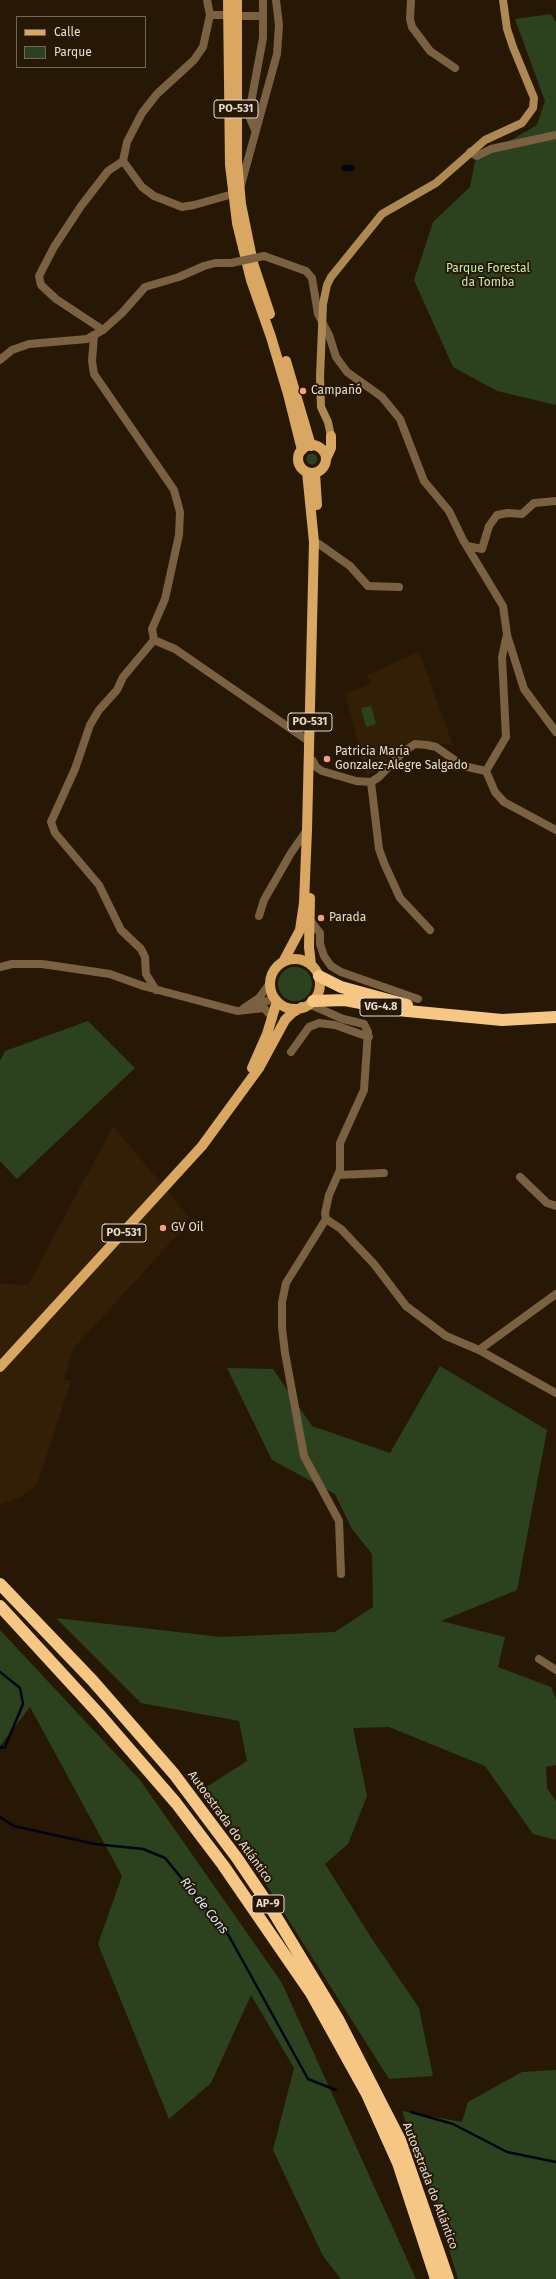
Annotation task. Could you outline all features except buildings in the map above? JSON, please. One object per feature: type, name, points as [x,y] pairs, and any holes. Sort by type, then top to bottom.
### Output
[{"type":"highway","name":"VG-4.8","points":[[319,976],[341,987],[449,1015]]},
{"type":"highway","name":"VG-4.8","points":[[308,1004],[335,999],[397,1010],[502,1020],[556,1017]]},
{"type":"highway","name":"Autoestrada do Atlántico","points":[[0,1584],[92,1680],[174,1774],[237,1858],[274,1913],[338,2019],[400,2140],[448,2279]]},
{"type":"highway","name":"Autoestrada do Atlántico","points":[[0,1606],[99,1714],[176,1803],[223,1865],[311,1993],[367,2094],[398,2163],[436,2279]]},
{"type":"main road","name":"PO-531","points":[[228,0],[230,165],[253,263],[299,402],[310,448]]},
{"type":"main road","name":"PO-531","points":[[236,192],[237,0]]},
{"type":"main road","points":[[310,448],[330,436],[331,448],[324,466],[313,472]]},
{"type":"main road","name":"PO-531","points":[[310,448],[322,450],[326,459]]},
{"type":"main road","name":"PO-531","points":[[310,448],[299,462],[313,472],[319,491],[318,638],[313,760],[317,773],[309,919],[312,965],[319,976]]},
{"type":"main road","name":"PO-531","points":[[270,983],[274,971],[283,962],[300,930],[307,830],[307,736],[314,542],[313,472]]},
{"type":"main road","points":[[283,962],[288,960],[301,960],[312,965]]},
{"type":"main road","points":[[270,983],[276,999],[289,1008],[308,1004],[320,986],[319,976]]},
{"type":"main road","name":"PO-531","points":[[241,1092],[273,1018],[276,999]]},
{"type":"main road","name":"PO-531","points":[[0,1367],[181,1171],[259,1068],[285,1020],[292,1013],[308,1004]]},
{"type":"street","points":[[103,330],[56,300],[41,285],[39,276],[47,258],[81,206],[108,171],[123,161],[127,142],[142,113],[157,94],[194,60],[203,48],[210,15],[207,0]]},
{"type":"street","points":[[255,130],[250,118],[250,108],[263,38],[263,0]]},
{"type":"street","points":[[123,161],[142,187],[154,196],[182,207],[194,205],[236,192],[277,54],[279,25],[276,0]]},
{"type":"street","points":[[411,0],[410,19],[412,27],[430,51],[455,68]]},
{"type":"street","points":[[330,436],[330,429],[320,400],[322,324],[325,293],[329,281],[375,220],[382,214],[436,183],[470,152],[486,140],[522,123],[531,112],[534,103],[530,86],[518,62],[507,29],[503,0]]},
{"type":"street","points":[[210,15],[223,15]]},
{"type":"street","points":[[242,16],[262,16]]},
{"type":"street","points":[[470,152],[476,156],[491,149],[556,135]]},
{"type":"street","points":[[0,360],[12,350],[29,344],[87,339],[94,336],[122,314],[145,287],[179,277],[204,266],[231,263],[264,256],[306,271],[312,278],[322,324],[329,335],[336,357],[347,372],[382,397],[400,419],[424,481],[449,511],[467,546],[503,606],[507,634],[524,689],[556,732]]},
{"type":"street","points":[[94,336],[92,361],[94,374],[174,490],[180,512],[178,535],[165,599],[152,629],[154,640]]},
{"type":"street","points":[[467,546],[482,549],[489,526],[497,515],[508,513],[522,514],[534,503],[556,501]]},
{"type":"street","points":[[319,544],[350,566],[368,586],[398,587]]},
{"type":"street","points":[[486,771],[506,737],[502,657],[507,634]]},
{"type":"street","points":[[154,640],[176,649],[307,736]]},
{"type":"street","points":[[154,640],[141,653],[123,677],[117,690],[99,710],[90,726],[72,776],[51,822],[55,833],[99,886],[121,930],[141,949],[145,957],[146,974],[156,990]]},
{"type":"street","points":[[317,773],[356,781],[371,782],[379,777],[403,752],[416,744],[436,747],[463,766],[486,771]]},
{"type":"street","points":[[486,771],[495,792],[504,802],[556,830]]},
{"type":"street","points":[[371,782],[379,849],[384,863],[400,898],[430,930]]},
{"type":"street","points":[[259,916],[264,900],[291,853],[307,830]]},
{"type":"street","points":[[291,853],[296,850],[301,850],[306,856]]},
{"type":"street","points":[[309,919],[320,933],[320,944],[324,956],[331,966],[341,972],[418,1000]]},
{"type":"street","points":[[0,967],[12,964],[42,964],[110,974],[156,990],[237,1011],[264,1008],[273,1018]]},
{"type":"street","points":[[237,1011],[254,1002],[270,983]]},
{"type":"street","points":[[255,1009],[259,1004],[276,999]]},
{"type":"street","points":[[335,999],[332,1004],[332,1011],[335,1015]]},
{"type":"street","points":[[308,1004],[343,1019],[364,1024],[369,1037],[364,1090],[340,1143],[341,1160],[338,1175],[328,1195],[325,1213],[326,1219],[286,1283],[282,1302],[284,1353],[304,1456],[339,1521],[340,1574]]},
{"type":"street","points":[[291,1052],[309,1027],[318,1022],[334,1025],[369,1037]]},
{"type":"street","points":[[338,1175],[384,1172]]},
{"type":"street","points":[[520,1177],[547,1203],[556,1206]]},
{"type":"street","points":[[326,1219],[341,1229],[374,1264],[406,1306],[446,1336],[478,1350],[556,1392]]},
{"type":"street","points":[[478,1350],[556,1294]]},
{"type":"street","points":[[539,1659],[556,1670]]},
{"type":"shaded area","points":[[342,165],[354,165],[354,171],[342,171]]},
{"type":"shaded area","points":[[419,652],[453,745],[424,741],[397,746],[398,751],[388,763],[367,776],[345,694],[371,684],[367,675]]},
{"type":"shaded area","points":[[113,1126],[189,1217],[181,1231],[73,1349],[64,1379],[71,1381],[37,1484],[20,1497],[0,1505],[0,1284],[28,1285]]},
{"type":"green space","name":"Parque Forestal da Tomba","points":[[551,14],[556,22],[556,405],[497,391],[453,367],[414,280],[433,222],[470,187],[475,161],[537,125],[545,101],[515,19]]},
{"type":"green space","points":[[312,453],[316,455],[318,459],[316,463],[312,465],[308,463],[306,459],[308,455]]},
{"type":"green space","points":[[371,706],[376,724],[366,727],[361,708]]},
{"type":"green space","points":[[292,967],[298,967],[302,968],[309,974],[312,984],[311,991],[305,998],[298,1001],[292,1001],[288,1000],[281,994],[278,987],[278,981],[279,977],[285,970]]},
{"type":"green space","points":[[88,1021],[135,1068],[17,1179],[0,1161],[0,1061],[5,1051]]},
{"type":"green space","points":[[440,1366],[547,1430],[517,1590],[441,1621],[505,1637],[498,1667],[551,1687],[556,1699],[556,1765],[546,1767],[547,1788],[556,1801],[556,1840],[533,1834],[485,1766],[389,1727],[353,1728],[367,1796],[348,1844],[325,1864],[372,1939],[419,2008],[433,2076],[389,2079],[205,1788],[247,1761],[239,1721],[141,1703],[56,1618],[221,1637],[335,1632],[373,1607],[372,1554],[352,1529],[335,1494],[272,1460],[227,1368],[273,1369],[312,1426],[390,1453]]},
{"type":"green space","points":[[0,1630],[140,1780],[282,1983],[416,2279],[341,2279],[323,2256],[273,2150],[294,2068],[251,1995],[211,2083],[169,2119],[98,1944],[122,1876],[30,1707],[0,1746]]},
{"type":"green space","points":[[556,2070],[556,2279],[458,2279],[432,2194],[402,2111],[462,2122],[468,2102],[522,2072]]},
{"type":"waterway","name":"Río de Cons","points":[[0,1672],[20,1688],[23,1704],[5,1747],[0,1748]]},
{"type":"waterway","name":"Río de Cons","points":[[0,1817],[14,1826],[95,1844],[143,1849],[165,1858],[229,1936],[308,2079],[336,2090]]},
{"type":"waterway","name":"Río de Cons","points":[[411,2112],[453,2124],[507,2152],[556,2162]]},
{"type":"place","name":"Campañó","points":[[303,391]]},
{"type":"place","name":"Patricia María Gonzalez-Alegre Salgado","points":[[327,759]]},
{"type":"place","name":"Parada","points":[[321,918]]},
{"type":"place","name":"GV Oil","points":[[163,1228]]}]
